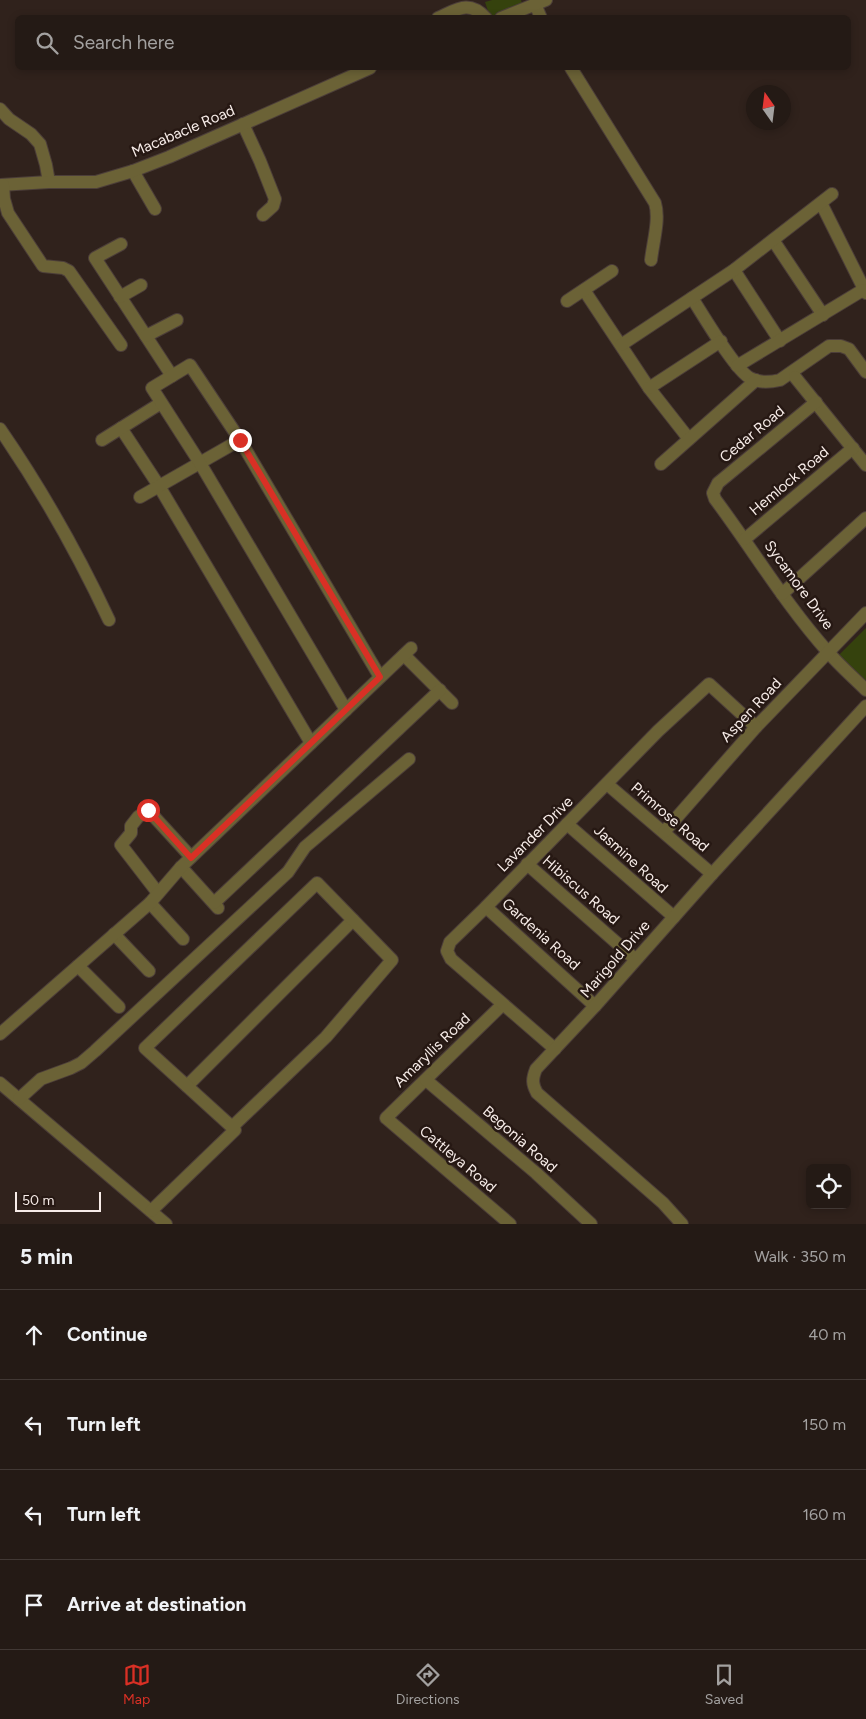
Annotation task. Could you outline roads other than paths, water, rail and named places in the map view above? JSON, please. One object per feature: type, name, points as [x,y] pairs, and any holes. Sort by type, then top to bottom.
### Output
[{"type":"street","points":[[508,15],[540,2],[541,15]]},
{"type":"street","points":[[445,15],[466,6],[479,9],[484,15]]},
{"type":"street","name":"Macabacle Road","points":[[2,185],[96,182],[133,170],[365,70]]},
{"type":"street","points":[[572,70],[655,203],[658,218],[651,260]]},
{"type":"street","points":[[0,109],[9,119],[31,134],[40,144],[49,182]]},
{"type":"street","points":[[243,124],[275,199],[273,206],[263,215]]},
{"type":"street","points":[[133,170],[155,209]]},
{"type":"street","points":[[2,185],[8,213],[43,266],[63,268],[69,271],[122,344]]},
{"type":"street","points":[[621,345],[734,270],[832,194]]},
{"type":"street","points":[[737,366],[865,292],[821,203]]},
{"type":"street","points":[[773,240],[823,315]]},
{"type":"street","points":[[121,244],[95,258],[172,376]]},
{"type":"street","points":[[734,270],[780,341]]},
{"type":"street","points":[[567,301],[612,271]]},
{"type":"street","points":[[120,298],[142,285]]},
{"type":"street","points":[[584,290],[650,388],[689,439]]},
{"type":"street","points":[[692,298],[737,366],[745,375],[756,380],[772,382],[780,380],[829,346],[841,346],[849,349],[866,372]]},
{"type":"street","points":[[146,336],[177,320]]},
{"type":"street","points":[[650,388],[721,341]]},
{"type":"street","points":[[346,710],[200,463],[152,388],[190,365],[240,440],[380,677]]},
{"type":"street","points":[[795,377],[866,465]]},
{"type":"street","points":[[661,464],[756,380]]},
{"type":"street","name":"Cedar Road","points":[[713,493],[718,483],[816,402]]},
{"type":"street","points":[[102,440],[161,403]]},
{"type":"street","points":[[121,428],[159,486],[312,743]]},
{"type":"street","points":[[0,429],[37,485],[67,536],[109,620]]},
{"type":"street","points":[[140,497],[240,440]]},
{"type":"street","name":"Hemlock Road","points":[[745,538],[853,448]]},
{"type":"street","name":"Sycamore Drive","points":[[713,493],[715,499],[745,538],[782,594],[828,652],[866,690]]},
{"type":"street","points":[[782,594],[866,518]]},
{"type":"street","name":"Aspen Road","points":[[664,832],[756,727],[866,613]]},
{"type":"street","points":[[0,1034],[154,898],[186,862],[407,651],[452,703]]},
{"type":"street","name":"Lavander Drive","points":[[555,1049],[451,959],[447,951],[450,942],[658,731],[709,684],[756,727]]},
{"type":"street","points":[[183,939],[154,898],[121,845],[131,834],[131,826],[138,817],[148,810],[216,906],[440,690]]},
{"type":"street","name":"Marigold Drive","points":[[682,1224],[663,1203],[537,1093],[532,1077],[536,1069],[595,1006],[635,959],[866,706]]},
{"type":"street","points":[[19,1099],[41,1079],[81,1063],[95,1051],[288,872],[305,847],[409,759]]},
{"type":"street","name":"Primrose Road","points":[[607,784],[712,874]]},
{"type":"street","name":"Jasmine Road","points":[[567,824],[674,917]]},
{"type":"street","name":"Hibiscus Road","points":[[527,864],[635,959]]},
{"type":"street","points":[[151,1211],[235,1130],[145,1048],[318,883],[392,960],[326,1037],[232,1127]]},
{"type":"street","name":"Gardenia Road","points":[[486,907],[595,1006]]},
{"type":"street","points":[[187,1086],[353,920]]},
{"type":"street","points":[[114,934],[149,971]]},
{"type":"street","points":[[78,966],[119,1008]]},
{"type":"street","name":"Amaryllis Road","points":[[386,1118],[502,1004]]},
{"type":"street","name":"Begonia Road","points":[[426,1080],[536,1173],[591,1224]]},
{"type":"street","points":[[0,1083],[166,1224]]},
{"type":"street","name":"Cattleya Road","points":[[386,1118],[510,1224]]}]
